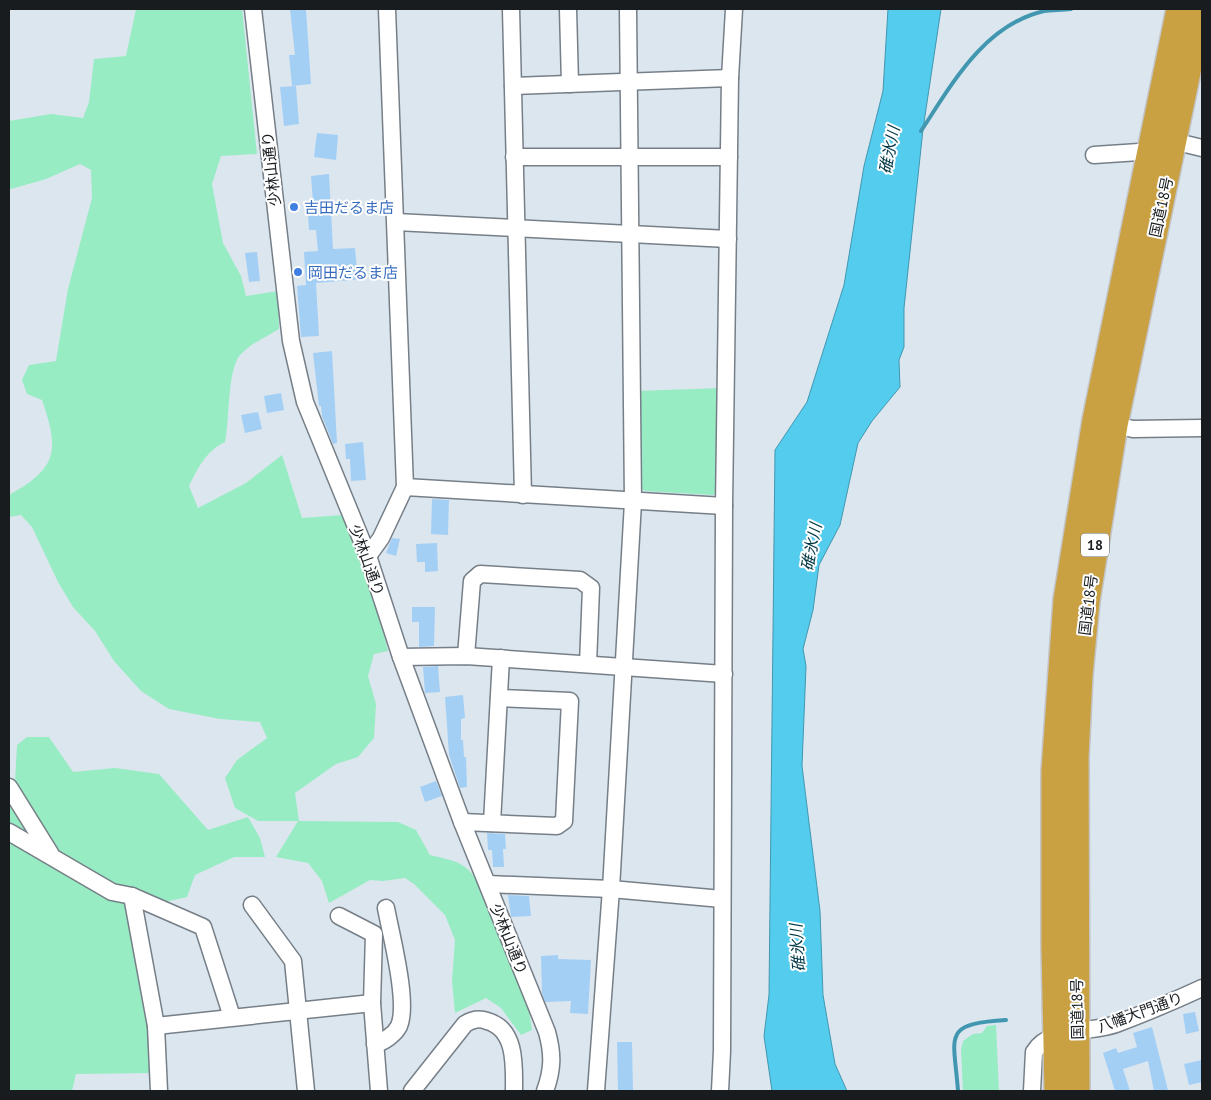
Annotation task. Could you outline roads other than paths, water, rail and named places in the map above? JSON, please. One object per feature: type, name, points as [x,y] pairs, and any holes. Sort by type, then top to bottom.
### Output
[{"type":"highway","name":"国道18号","points":[[1077,1091],[1067,1034],[1054,920],[1054,771],[1068,581],[1105,423],[1159,144],[1179,9]]},
{"type":"highway","name":"国道18号","points":[[1159,144],[1201,9]]},
{"type":"highway","name":"国道18号","points":[[1057,1091],[1067,1034],[1080,675],[1105,423]]},
{"type":"street","name":"少林山通り","points":[[253,9],[291,341],[305,402],[368,556],[401,657],[462,822],[547,1032],[553,1053],[551,1073],[545,1091]]},
{"type":"street","points":[[368,556],[381,538],[405,487],[387,9]]},
{"type":"street","points":[[511,9],[523,495]]},
{"type":"street","points":[[568,9],[570,84]]},
{"type":"street","points":[[596,1091],[633,502],[628,9]]},
{"type":"street","points":[[720,1091],[722,1051],[724,506],[730,78],[734,9]]},
{"type":"street","points":[[513,86],[730,78]]},
{"type":"street","points":[[1094,155],[1139,152],[1159,144],[1202,148]]},
{"type":"street","points":[[514,157],[729,157]]},
{"type":"street","points":[[396,222],[728,239]]},
{"type":"street","points":[[1105,423],[1133,429],[1202,428]]},
{"type":"street","points":[[405,487],[724,506]]},
{"type":"street","points":[[466,656],[472,581],[480,574],[580,580],[591,588],[588,664]]},
{"type":"street","points":[[1058,710],[1069,673],[1076,604],[1080,600],[1088,601]]},
{"type":"street","points":[[401,657],[466,656],[724,674]]},
{"type":"street","points":[[492,823],[500,658]]},
{"type":"street","points":[[462,822],[557,826],[564,821],[570,701],[499,698]]},
{"type":"street","points":[[9,787],[51,856]]},
{"type":"street","points":[[1054,920],[1064,878],[1063,822],[1065,817],[1076,817]]},
{"type":"street","points":[[9,832],[112,892],[132,896],[203,927],[232,1017]]},
{"type":"street","points":[[488,884],[610,889],[722,899]]},
{"type":"street","points":[[132,896],[156,1026],[159,1091]]},
{"type":"street","points":[[252,906],[293,961],[306,1091]]},
{"type":"street","points":[[375,1044],[383,1042],[398,1028],[402,1017],[399,973],[386,908]]},
{"type":"street","points":[[338,916],[374,934],[372,1003],[379,1091]]},
{"type":"street","name":"八幡大門通り","points":[[1067,1034],[1113,1025],[1202,988]]},
{"type":"street","points":[[156,1026],[372,1003]]},
{"type":"street","points":[[412,1091],[466,1024],[473,1019],[481,1019],[496,1024],[504,1031],[510,1043],[514,1062],[514,1091]]},
{"type":"street","points":[[1032,1091],[1034,1052],[1043,1042],[1067,1034]]},
{"type":"water","name":"碓氷川","points":[[888,9],[941,9],[923,129],[904,308],[904,347],[899,360],[900,387],[872,421],[858,443],[840,525],[819,565],[813,610],[803,649],[806,666],[802,766],[820,911],[823,995],[835,1064],[847,1091],[772,1091],[764,1036],[769,995],[775,450],[807,402],[844,285],[864,166],[883,91]]},
{"type":"waterway","points":[[921,131],[958,76],[987,43],[1004,29],[1023,18],[1044,11],[1071,9]]},
{"type":"waterway","points":[[958,1091],[954,1045],[956,1036],[961,1029],[971,1025],[1006,1020]]},
{"type":"place","name":"吉田だるま店","points":[[294,207]]},
{"type":"place","name":"岡田だるま店","points":[[298,272]]}]
